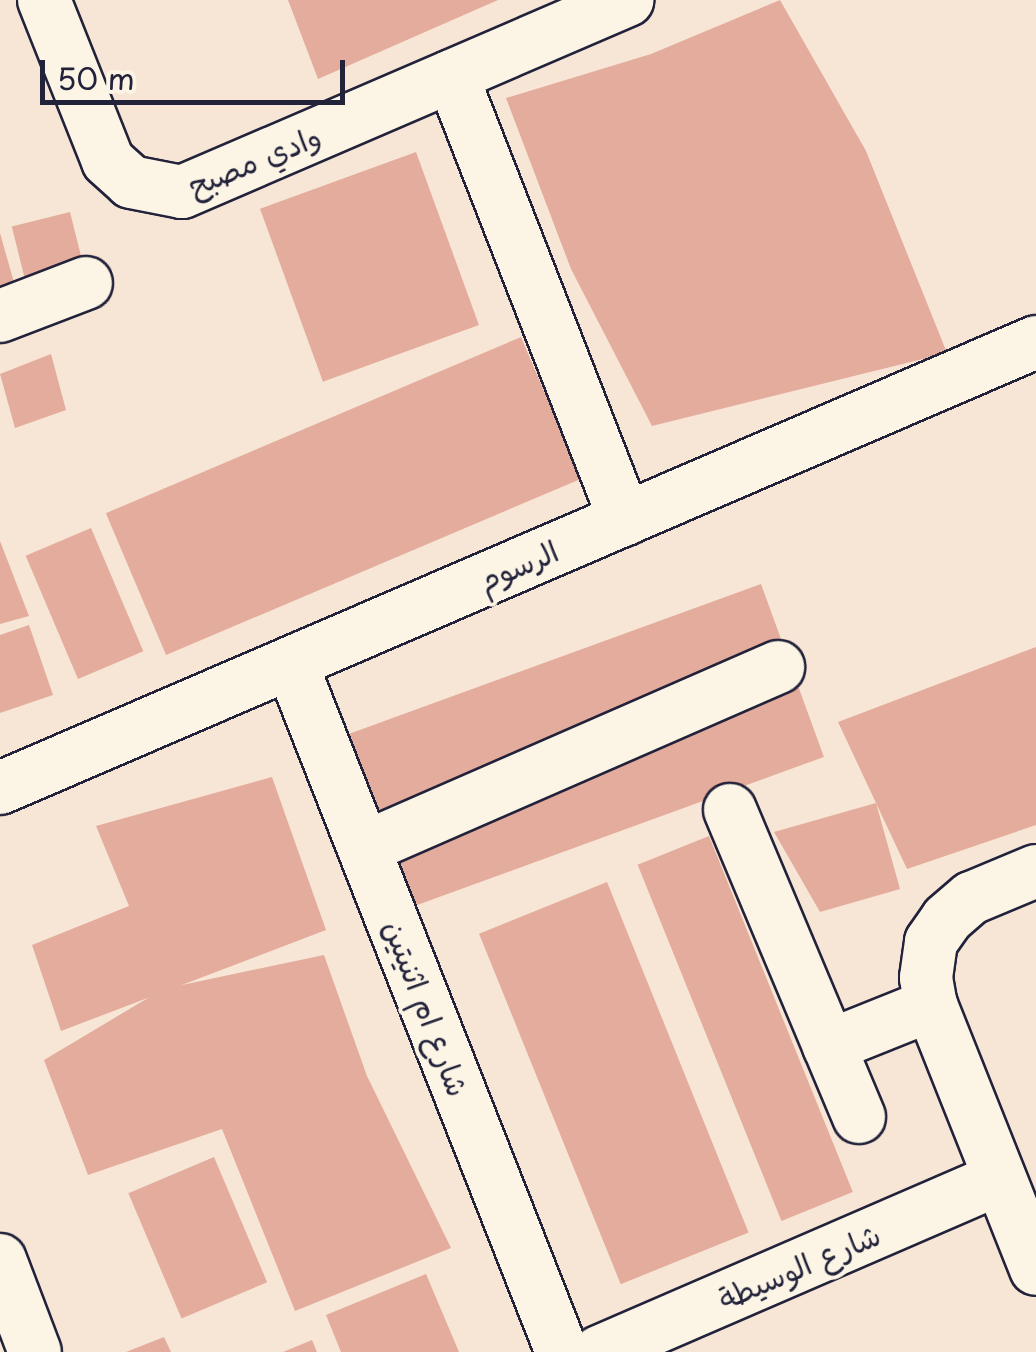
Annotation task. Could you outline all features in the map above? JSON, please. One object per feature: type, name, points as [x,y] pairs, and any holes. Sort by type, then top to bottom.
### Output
[{"type":"street","name":"وادي مصبح","points":[[44,0],[108,161],[154,192],[182,192],[627,0]]},
{"type":"street","points":[[452,76],[625,519]]},
{"type":"street","points":[[0,316],[86,283]]},
{"type":"street","name":"الرسوم","points":[[0,788],[1036,342]]},
{"type":"street","name":"شارع ام اثنيتين","points":[[291,663],[562,1352]]},
{"type":"street","points":[[364,848],[778,667]]},
{"type":"street","points":[[730,810],[859,1117]]},
{"type":"street","points":[[1036,871],[971,898],[947,919],[931,942],[930,1005],[1036,1268]]},
{"type":"street","points":[[829,1046],[930,1005]]},
{"type":"street","name":"شارع الوسيطة","points":[[600,1352],[998,1179]]},
{"type":"street","points":[[0,1260],[35,1352]]},
{"type":"building","points":[[288,0],[498,0],[318,79]]},
{"type":"building","points":[[780,0],[866,151],[947,353],[652,426],[571,269],[506,98],[651,54]]},
{"type":"building","points":[[416,152],[479,325],[323,382],[260,209]]},
{"type":"building","points":[[70,212],[84,267],[26,282],[12,227]]},
{"type":"building","points":[[0,233],[15,286],[0,292]]},
{"type":"building","points":[[521,337],[581,479],[166,655],[106,513]]},
{"type":"building","points":[[51,354],[66,410],[15,428],[0,374]]},
{"type":"building","points":[[91,528],[143,651],[78,679],[26,556]]},
{"type":"building","points":[[0,541],[29,616],[0,624]]},
{"type":"building","points":[[761,584],[824,757],[412,907],[349,734]]},
{"type":"building","points":[[29,625],[53,695],[0,713],[0,635]]},
{"type":"building","points":[[1036,647],[1036,825],[907,869],[838,722]]},
{"type":"building","points":[[272,777],[326,930],[61,1031],[32,945],[129,906],[96,826]]},
{"type":"building","points":[[876,803],[900,889],[820,912],[774,832]]},
{"type":"building","points":[[709,836],[853,1192],[781,1221],[638,865]]},
{"type":"building","points":[[607,882],[749,1232],[621,1284],[479,934]]},
{"type":"building","points":[[324,955],[367,1076],[451,1248],[295,1311],[222,1129],[88,1175],[44,1060],[163,989]]},
{"type":"building","points":[[214,1157],[267,1282],[182,1319],[128,1193]]},
{"type":"building","points":[[426,1274],[459,1352],[341,1352],[326,1315]]},
{"type":"building","points":[[164,1337],[171,1352],[126,1352]]},
{"type":"building","points":[[312,1340],[317,1352],[283,1352]]}]
